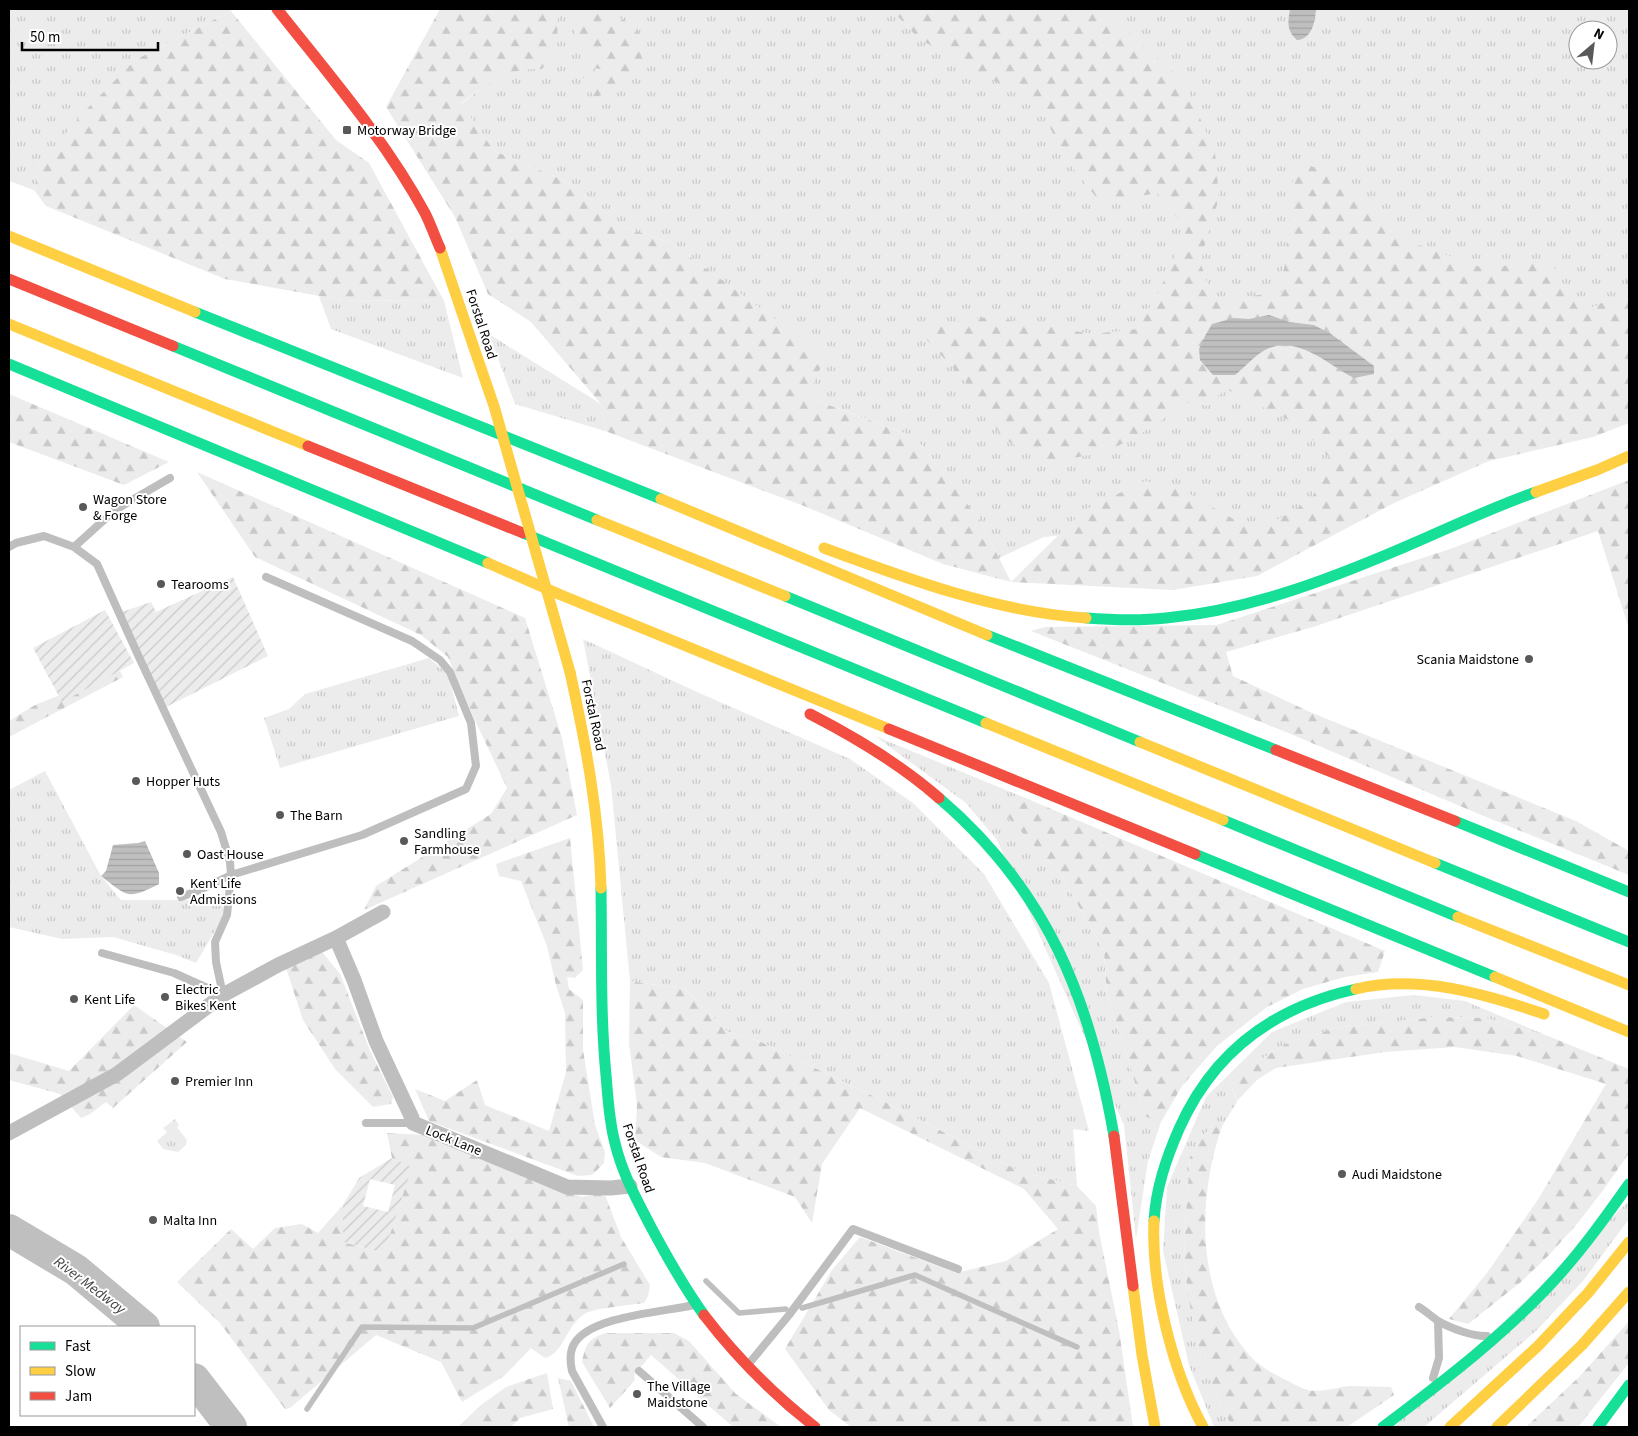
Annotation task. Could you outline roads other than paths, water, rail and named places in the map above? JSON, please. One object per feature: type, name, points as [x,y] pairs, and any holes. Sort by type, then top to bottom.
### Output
[{"type":"main road","name":"Forstal Road","points":[[277,9],[361,116],[399,170],[425,214],[444,257],[494,406],[570,672],[593,784],[600,882],[600,988],[604,1064],[612,1131],[630,1186],[666,1258],[696,1304],[746,1367],[767,1388],[815,1427]]},
{"type":"main road","points":[[9,236],[634,488],[918,608],[1418,806],[1629,892]]},
{"type":"main road","points":[[9,279],[1629,942]]},
{"type":"main road","points":[[9,324],[1436,908],[1629,985]]},
{"type":"main road","points":[[9,364],[270,471],[560,595],[1629,1032]]},
{"type":"main road","points":[[812,544],[942,590],[1026,610],[1054,615],[1116,620],[1182,618],[1231,608],[1300,589],[1374,561],[1494,508],[1589,474],[1629,456]]},
{"type":"main road","points":[[1589,474],[1629,468]]},
{"type":"main road","points":[[634,488],[756,526]]},
{"type":"main road","points":[[560,595],[708,668]]},
{"type":"main road","points":[[800,709],[855,738],[889,759],[957,814],[1003,862],[1025,893],[1058,948],[1086,1016],[1109,1106],[1121,1186],[1132,1288],[1155,1427]]},
{"type":"main road","points":[[1203,1427],[1189,1400],[1166,1323],[1154,1253],[1154,1226],[1160,1178],[1173,1140],[1197,1093],[1211,1075],[1243,1041],[1263,1026],[1301,1006],[1336,993],[1355,989],[1391,984],[1447,988],[1491,998],[1553,1018]]},
{"type":"main road","points":[[1383,1427],[1501,1333],[1552,1282],[1589,1240],[1629,1184]]},
{"type":"main road","points":[[1450,1427],[1538,1346],[1588,1293],[1629,1242]]},
{"type":"main road","points":[[1497,1427],[1571,1358],[1629,1292]]},
{"type":"main road","points":[[1598,1427],[1629,1385]]},
{"type":"street","points":[[9,1134],[117,1074],[223,995],[383,912]]},
{"type":"street","name":"Lock Lane","points":[[336,938],[354,980],[376,1041],[413,1123],[567,1187],[611,1188],[630,1186]]},
{"type":"lane","points":[[74,547],[115,510],[170,478]]},
{"type":"lane","points":[[9,547],[16,543],[44,536],[74,547],[97,564],[221,832],[230,862],[231,875],[227,915],[215,942],[216,962],[223,995]]},
{"type":"lane","points":[[182,897],[231,875],[362,835],[423,808],[466,788],[476,766],[471,723],[450,672],[440,660],[412,641],[266,577]]},
{"type":"lane","points":[[102,953],[174,973],[223,995]]},
{"type":"lane","points":[[366,1123],[413,1123]]},
{"type":"lane","points":[[746,1367],[789,1315],[853,1229],[958,1269]]},
{"type":"lane","points":[[603,1427],[572,1371],[571,1354],[573,1346],[578,1339],[587,1331],[605,1323],[634,1315],[696,1304]]},
{"type":"lane","points":[[1419,1307],[1438,1321],[1465,1332],[1482,1336],[1501,1333]]},
{"type":"lane","points":[[1426,1394],[1439,1358],[1438,1321]]},
{"type":"lane","points":[[638,1371],[704,1427]]},
{"type":"waterway","name":"River Medway","points":[[9,1230],[76,1270],[143,1326]]},
{"type":"waterway","points":[[307,1409],[362,1327],[473,1328],[624,1264]]},
{"type":"waterway","points":[[802,1308],[915,1275],[1077,1347]]},
{"type":"waterway","points":[[706,1281],[739,1313],[786,1309]]},
{"type":"waterway","name":"River Medway","points":[[195,1380],[231,1427]]},
{"type":"place","name":"Motorway Bridge","points":[[347,130]]},
{"type":"place","name":"Wagon Store & Forge","points":[[83,507]]},
{"type":"place","name":"Tearooms","points":[[161,584]]},
{"type":"place","name":"Scania Maidstone","points":[[1529,659]]},
{"type":"place","name":"Hopper Huts","points":[[136,781]]},
{"type":"place","name":"The Barn","points":[[280,815]]},
{"type":"place","name":"Sandling Farmhouse","points":[[404,841]]},
{"type":"place","name":"Oast House","points":[[187,854]]},
{"type":"place","name":"Kent Life Admissions","points":[[180,891]]},
{"type":"place","name":"Electric Bikes Kent","points":[[165,997]]},
{"type":"place","name":"Kent Life","points":[[74,999]]},
{"type":"place","name":"Premier Inn","points":[[175,1081]]},
{"type":"place","name":"Audi Maidstone","points":[[1342,1174]]},
{"type":"place","name":"Malta Inn","points":[[153,1220]]},
{"type":"place","name":"The Village Maidstone","points":[[637,1394]]}]
